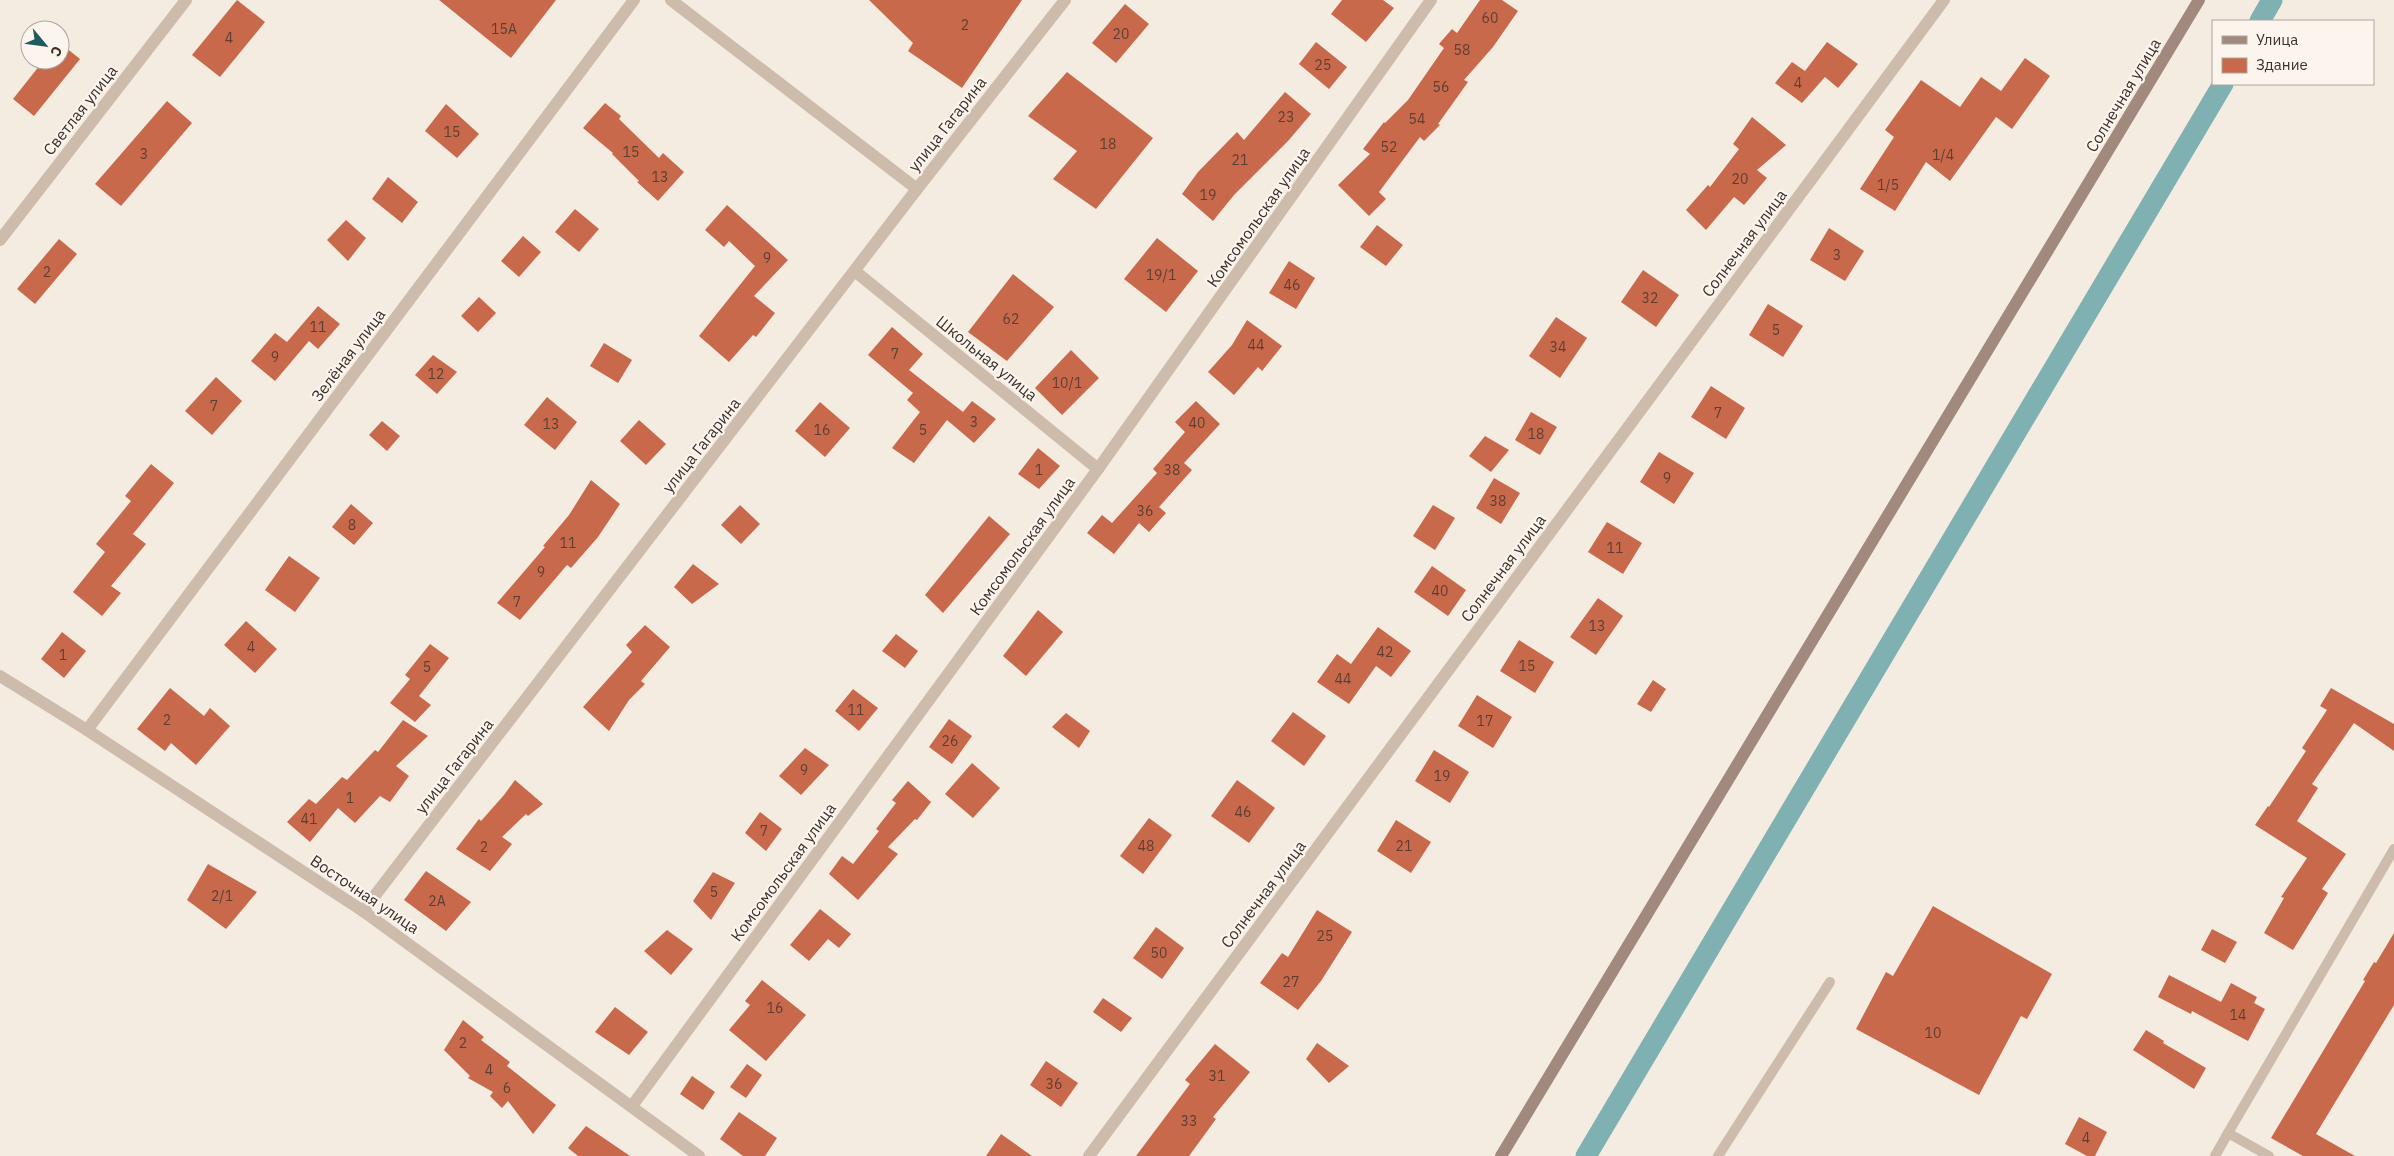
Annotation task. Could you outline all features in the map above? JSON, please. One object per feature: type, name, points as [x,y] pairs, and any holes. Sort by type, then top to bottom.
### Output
[{"type":"main road","name":"Солнечная улица","points":[[1501,1156],[2200,0]]},
{"type":"street","name":"Светлая улица","points":[[0,240],[186,0]]},
{"type":"street","name":"Зелёная улица","points":[[87,730],[634,0]]},
{"type":"street","points":[[671,0],[917,189]]},
{"type":"street","name":"улица Гагарина","points":[[363,911],[856,272],[917,189],[1065,0]]},
{"type":"street","name":"Комсомольская улица","points":[[632,1106],[1098,469],[1432,0]]},
{"type":"street","name":"Солнечная улица","points":[[1089,1156],[1944,0]]},
{"type":"street","name":"Школьная улица","points":[[856,272],[1098,469]]},
{"type":"street","name":"Восточная улица","points":[[0,676],[87,730],[363,911],[699,1156]]},
{"type":"lane","points":[[2215,1156],[2394,849]]},
{"type":"lane","points":[[1718,1156],[1830,982]]},
{"type":"lane","points":[[2228,1132],[2268,1156]]},
{"type":"building","points":[[237,0],[265,22],[220,77],[192,55]]},
{"type":"building","points":[[439,0],[556,0],[511,58]]},
{"type":"building","points":[[869,0],[1022,0],[962,88],[908,51],[913,43]]},
{"type":"building","points":[[1342,0],[1383,0],[1394,8],[1366,42],[1331,14]]},
{"type":"building","points":[[1480,0],[1502,0],[1518,11],[1493,47],[1464,80],[1468,82],[1438,124],[1440,125],[1424,141],[1420,137],[1379,192],[1386,199],[1369,216],[1338,185],[1370,154],[1363,149],[1384,122],[1408,100],[1444,48],[1439,44],[1452,29],[1457,33]]},
{"type":"building","points":[[1125,4],[1149,24],[1116,63],[1092,43]]},
{"type":"building","points":[[1316,42],[1347,67],[1329,89],[1299,64]]},
{"type":"building","points":[[1827,42],[1858,64],[1838,88],[1825,77],[1802,103],[1775,83],[1792,62],[1805,71]]},
{"type":"building","points":[[70,51],[80,59],[34,116],[13,99],[36,70],[70,70]]},
{"type":"building","points":[[2025,58],[2050,76],[2012,129],[1996,117],[1950,181],[1926,162],[1895,211],[1860,189],[1894,137],[1885,130],[1921,80],[1960,107],[1981,77],[2001,91]]},
{"type":"building","points":[[1067,72],[1153,138],[1096,209],[1053,179],[1077,151],[1028,116]]},
{"type":"building","points":[[1285,92],[1311,114],[1288,141],[1234,195],[1213,221],[1182,194],[1198,172],[1237,132],[1244,140]]},
{"type":"building","points":[[167,101],[192,123],[121,206],[95,184]]},
{"type":"building","points":[[605,103],[621,116],[619,119],[659,158],[663,153],[684,172],[658,201],[637,182],[639,181],[613,153],[583,128]]},
{"type":"building","points":[[446,104],[479,134],[457,158],[425,131]]},
{"type":"building","points":[[1752,117],[1786,145],[1757,170],[1767,178],[1744,205],[1734,197],[1706,230],[1686,210],[1708,185],[1710,187],[1739,149],[1733,144]]},
{"type":"building","points":[[388,177],[418,202],[402,223],[372,199]]},
{"type":"building","points":[[727,205],[788,260],[754,296],[775,313],[756,337],[753,335],[729,362],[699,336],[755,266],[729,241],[724,247],[705,230]]},
{"type":"building","points":[[575,209],[599,229],[579,252],[555,232]]},
{"type":"building","points":[[346,220],[366,238],[348,261],[327,240]]},
{"type":"building","points":[[1377,225],[1403,245],[1386,266],[1360,247]]},
{"type":"building","points":[[1829,228],[1864,251],[1845,281],[1810,260]]},
{"type":"building","points":[[523,236],[541,252],[519,277],[501,261]]},
{"type":"building","points":[[1157,238],[1198,271],[1166,312],[1124,279]]},
{"type":"building","points":[[59,239],[77,254],[35,304],[17,289]]},
{"type":"building","points":[[1289,261],[1315,278],[1296,309],[1269,293]]},
{"type":"building","points":[[1643,270],[1679,295],[1656,327],[1621,302]]},
{"type":"building","points":[[1013,274],[1054,307],[1007,361],[968,332]]},
{"type":"building","points":[[479,297],[496,313],[478,332],[461,316]]},
{"type":"building","points":[[1768,304],[1803,326],[1783,357],[1749,335]]},
{"type":"building","points":[[318,306],[340,324],[318,349],[309,341],[275,381],[251,361],[275,333],[287,342]]},
{"type":"building","points":[[1556,317],[1587,338],[1560,378],[1529,356]]},
{"type":"building","points":[[1247,320],[1282,346],[1262,371],[1258,367],[1234,395],[1208,372],[1232,345]]},
{"type":"building","points":[[892,327],[923,354],[909,370],[963,412],[972,401],[996,419],[974,443],[947,420],[914,463],[892,448],[920,412],[907,400],[913,393],[868,355]]},
{"type":"building","points":[[604,343],[632,360],[618,383],[590,366]]},
{"type":"building","points":[[1071,350],[1099,378],[1062,415],[1035,388]]},
{"type":"building","points":[[433,355],[457,372],[437,394],[415,375]]},
{"type":"building","points":[[216,377],[242,401],[212,435],[185,411]]},
{"type":"building","points":[[1711,386],[1745,408],[1726,439],[1691,417]]},
{"type":"building","points":[[547,397],[577,422],[555,450],[524,425]]},
{"type":"building","points":[[1196,401],[1220,424],[1184,463],[1192,470],[1159,507],[1166,513],[1149,532],[1139,523],[1114,554],[1087,533],[1102,515],[1112,523],[1157,473],[1153,469],[1185,432],[1175,422]]},
{"type":"building","points":[[820,402],[850,428],[825,457],[795,431]]},
{"type":"building","points":[[1531,412],[1557,427],[1540,455],[1515,440]]},
{"type":"building","points":[[639,420],[666,444],[646,465],[620,441]]},
{"type":"building","points":[[382,421],[400,436],[387,451],[369,435]]},
{"type":"building","points":[[1485,436],[1509,450],[1491,472],[1469,456]]},
{"type":"building","points":[[1038,448],[1060,466],[1039,489],[1018,474]]},
{"type":"building","points":[[1659,452],[1694,473],[1674,504],[1640,482]]},
{"type":"building","points":[[151,464],[174,483],[133,534],[146,544],[111,586],[121,593],[102,616],[73,592],[105,552],[96,544],[131,501],[125,496]]},
{"type":"building","points":[[1494,478],[1520,493],[1501,524],[1476,508]]},
{"type":"building","points":[[591,480],[620,504],[598,537],[571,568],[567,565],[520,620],[497,603],[545,547],[543,546],[569,515]]},
{"type":"building","points":[[351,504],[373,523],[354,545],[332,527]]},
{"type":"building","points":[[740,505],[760,524],[741,544],[721,525]]},
{"type":"building","points":[[1433,505],[1455,518],[1435,550],[1413,536]]},
{"type":"building","points":[[989,516],[1010,534],[943,613],[925,595]]},
{"type":"building","points":[[1607,522],[1642,543],[1623,574],[1588,552]]},
{"type":"building","points":[[289,556],[320,578],[295,612],[265,590]]},
{"type":"building","points":[[693,564],[719,584],[692,604],[674,587]]},
{"type":"building","points":[[1432,566],[1466,590],[1448,616],[1414,592]]},
{"type":"building","points":[[1598,598],[1623,616],[1596,655],[1570,637]]},
{"type":"building","points":[[1038,610],[1063,632],[1026,676],[1003,656]]},
{"type":"building","points":[[246,621],[277,649],[255,673],[224,645]]},
{"type":"building","points":[[645,625],[670,647],[641,681],[645,684],[629,700],[609,731],[583,707],[632,652],[626,645]]},
{"type":"building","points":[[1378,627],[1411,651],[1391,677],[1376,666],[1349,704],[1317,682],[1337,654],[1351,664]]},
{"type":"building","points":[[62,632],[86,651],[64,678],[41,659]]},
{"type":"building","points":[[896,634],[918,651],[905,668],[882,651]]},
{"type":"building","points":[[1519,640],[1554,662],[1535,693],[1500,671]]},
{"type":"building","points":[[430,644],[449,658],[419,696],[431,705],[415,722],[390,703],[410,679],[405,675]]},
{"type":"building","points":[[1653,680],[1666,689],[1651,712],[1637,704]]},
{"type":"building","points":[[170,688],[204,716],[210,708],[230,726],[196,765],[171,743],[165,751],[137,729]]},
{"type":"building","points":[[2331,688],[2394,724],[2394,751],[2354,723],[2312,784],[2318,788],[2297,821],[2346,854],[2322,889],[2328,893],[2293,950],[2264,933],[2284,898],[2281,897],[2307,858],[2255,825],[2306,751],[2302,748],[2327,710],[2320,706]]},
{"type":"building","points":[[853,689],[878,708],[859,731],[835,711]]},
{"type":"building","points":[[1477,695],[1512,717],[1493,748],[1458,726]]},
{"type":"building","points":[[1293,712],[1326,736],[1304,766],[1271,741]]},
{"type":"building","points":[[1066,713],[1090,731],[1079,748],[1052,727]]},
{"type":"building","points":[[949,719],[972,736],[952,764],[929,747]]},
{"type":"building","points":[[403,720],[428,736],[396,766],[409,776],[390,802],[380,796],[355,823],[338,808],[310,842],[287,822],[309,799],[316,804],[342,777],[347,780],[375,750],[378,752]]},
{"type":"building","points":[[805,748],[829,765],[801,795],[779,776]]},
{"type":"building","points":[[1434,750],[1469,772],[1450,803],[1415,781]]},
{"type":"building","points":[[972,763],[1000,788],[973,818],[945,794]]},
{"type":"building","points":[[515,780],[543,804],[528,816],[526,814],[502,837],[512,844],[490,871],[456,849],[479,819],[481,821]]},
{"type":"building","points":[[1237,780],[1275,808],[1249,843],[1211,816]]},
{"type":"building","points":[[908,781],[931,802],[917,820],[915,819],[888,847],[898,854],[858,900],[829,874],[842,856],[853,864],[879,831],[876,829],[896,803],[892,800]]},
{"type":"building","points":[[760,812],[782,829],[766,851],[745,833]]},
{"type":"building","points":[[1149,818],[1172,835],[1143,874],[1120,856]]},
{"type":"building","points":[[1396,820],[1431,842],[1411,873],[1377,851]]},
{"type":"building","points":[[208,864],[257,892],[226,929],[187,900]]},
{"type":"building","points":[[426,871],[471,902],[446,931],[404,900]]},
{"type":"building","points":[[713,872],[735,883],[711,920],[693,901]]},
{"type":"building","points":[[1933,906],[2052,974],[2027,1019],[2021,1016],[1979,1095],[1856,1029],[1886,972],[1893,976]]},
{"type":"building","points":[[820,909],[851,934],[839,948],[828,939],[809,961],[790,945]]},
{"type":"building","points":[[1317,910],[1352,932],[1321,981],[1298,1010],[1260,983],[1282,953],[1288,957]]},
{"type":"building","points":[[1156,927],[1184,948],[1162,979],[1133,958]]},
{"type":"building","points":[[2212,929],[2237,942],[2225,963],[2201,950]]},
{"type":"building","points":[[667,930],[693,949],[671,975],[644,951]]},
{"type":"building","points":[[2394,933],[2394,1005],[2316,1134],[2355,1156],[2303,1156],[2271,1138],[2365,981],[2363,980]]},
{"type":"building","points":[[2169,975],[2221,1002],[2231,983],[2257,997],[2254,1003],[2265,1009],[2248,1041],[2192,1011],[2191,1014],[2158,997]]},
{"type":"building","points":[[762,980],[806,1015],[766,1061],[729,1030],[750,1005],[745,1001]]},
{"type":"building","points":[[1103,998],[1132,1018],[1121,1032],[1093,1012]]},
{"type":"building","points":[[615,1007],[648,1032],[629,1055],[595,1032]]},
{"type":"building","points":[[463,1020],[484,1037],[481,1040],[510,1062],[507,1066],[556,1105],[533,1134],[508,1101],[502,1108],[490,1096],[493,1092],[468,1078],[470,1076],[444,1050]]},
{"type":"building","points":[[2146,1030],[2164,1041],[2163,1043],[2206,1068],[2194,1089],[2133,1050]]},
{"type":"building","points":[[1317,1043],[1349,1066],[1329,1083],[1306,1059]]},
{"type":"building","points":[[1215,1044],[1250,1072],[1213,1117],[1216,1119],[1189,1156],[1136,1156],[1190,1084],[1185,1080]]},
{"type":"building","points":[[1046,1061],[1078,1083],[1061,1107],[1030,1085]]},
{"type":"building","points":[[747,1064],[762,1075],[746,1098],[730,1087]]},
{"type":"building","points":[[692,1076],[715,1092],[703,1110],[680,1094]]},
{"type":"building","points":[[739,1112],[777,1138],[765,1156],[743,1156],[720,1139]]},
{"type":"building","points":[[2079,1117],[2107,1132],[2095,1156],[2087,1156],[2065,1144]]},
{"type":"building","points":[[586,1126],[630,1156],[578,1156],[568,1148]]},
{"type":"building","points":[[1001,1134],[1032,1156],[986,1156]]},
{"type":"waterway","points":[[2261,20],[2272,0]]},
{"type":"waterway","points":[[1586,1156],[2222,85]]}]
